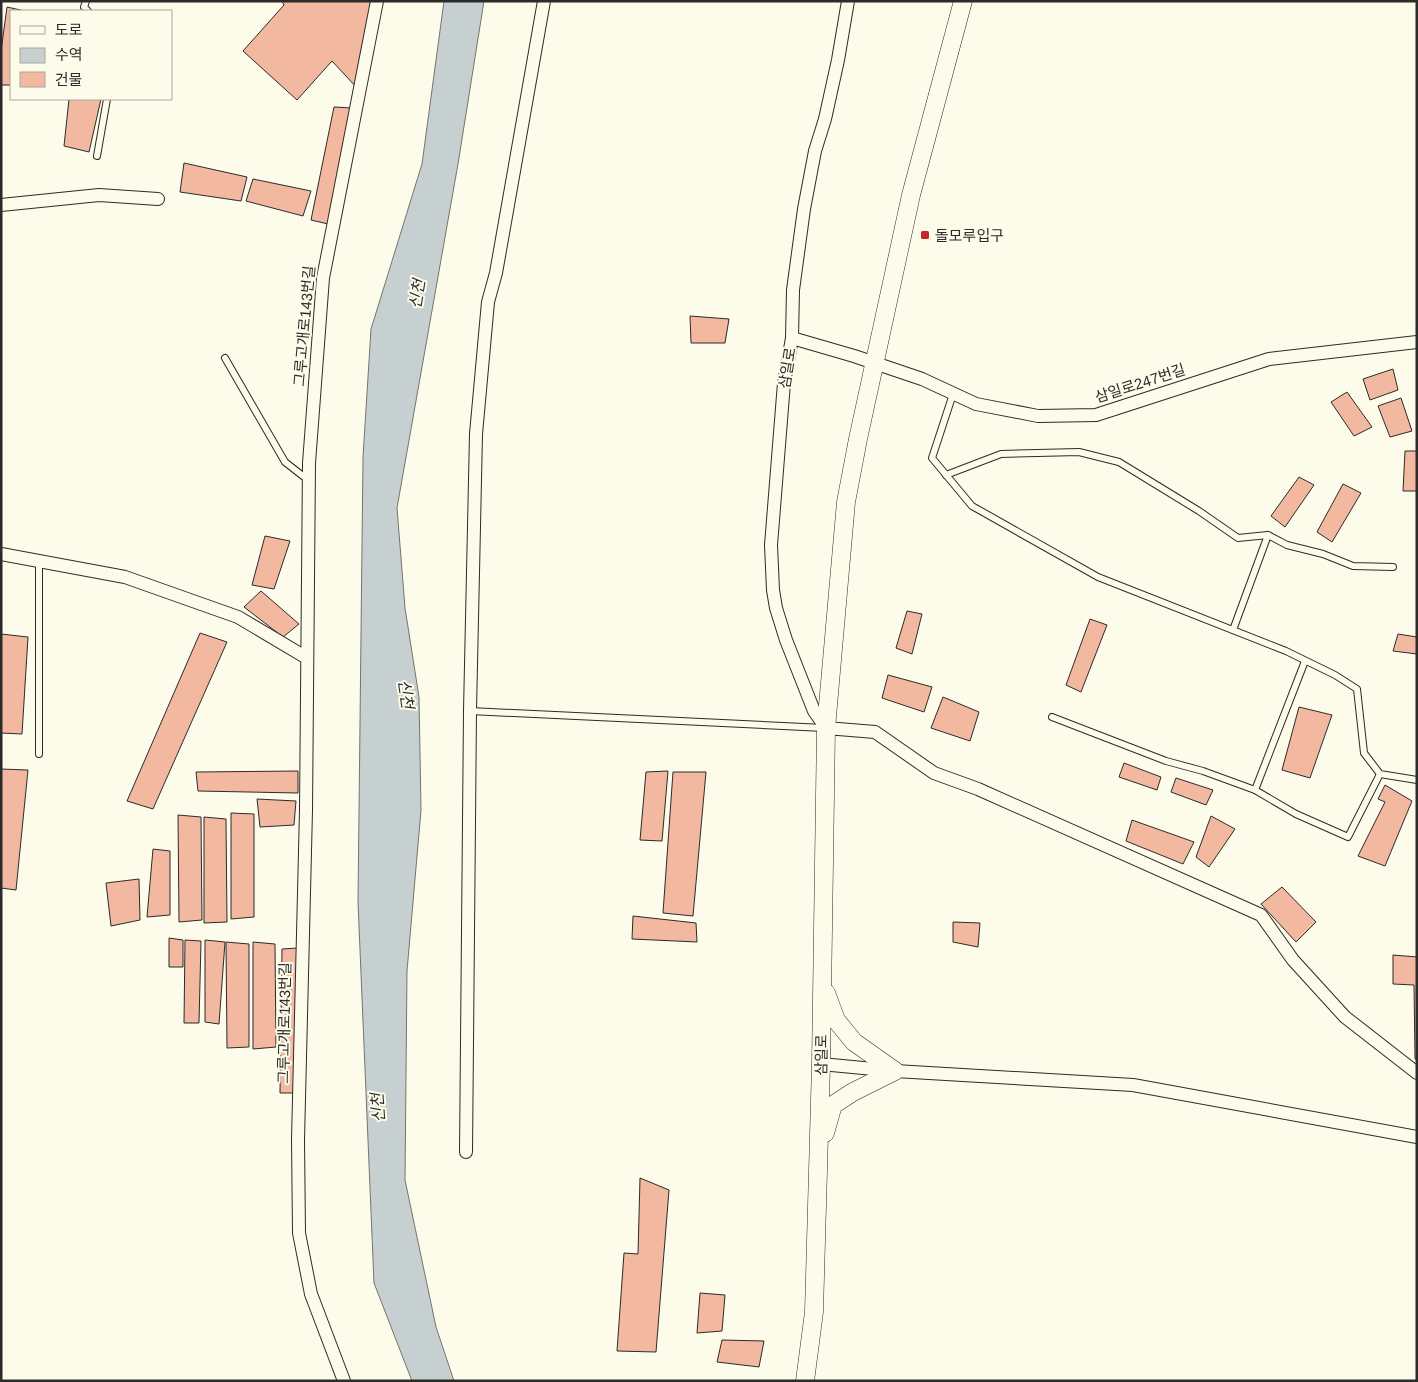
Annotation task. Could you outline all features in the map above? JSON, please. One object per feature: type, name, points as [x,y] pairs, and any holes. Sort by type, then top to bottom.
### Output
[{"type":"main road","name":"삼일로","points":[[805,1381],[814,1312],[821,1064],[826,728],[846,502],[911,195],[963,1]]},
{"type":"main road","points":[[818,1160],[833,1105],[853,1092],[895,1072],[854,1042],[836,1020],[822,982]]},
{"type":"street","name":"그루고개로143번길","points":[[344,1381],[311,1294],[299,1233],[298,1140],[306,810],[308,481],[323,278],[378,1]]},
{"type":"street","points":[[466,1152],[470,711],[476,434],[488,302],[496,273],[544,1]]},
{"type":"street","name":"삼일로","points":[[826,728],[814,711],[794,663],[776,608],[773,590],[772,524],[784,384],[792,338],[794,290],[804,209],[815,151],[825,119],[838,60],[848,1]]},
{"type":"street","points":[[1,206],[99,195],[158,199]]},
{"type":"street","name":"삼일로247번길","points":[[792,338],[922,379],[976,404],[1038,416],[1096,415],[1269,359],[1417,342]]},
{"type":"street","points":[[1,554],[125,577],[238,617],[307,658]]},
{"type":"street","points":[[826,728],[875,732],[934,773],[978,789],[1261,914],[1293,960],[1345,1017],[1417,1073]]},
{"type":"street","points":[[821,1064],[895,1072],[1055,1079],[1133,1085],[1417,1137]]},
{"type":"lane","points":[[97,156],[107,100]]},
{"type":"lane","points":[[225,358],[285,462],[308,481]]},
{"type":"lane","points":[[953,394],[932,458],[972,506],[1098,577],[1233,630],[1305,660],[1335,675],[1357,690],[1364,753],[1380,774],[1417,780]]},
{"type":"lane","points":[[946,474],[1001,454],[1079,452],[1119,462],[1200,511],[1238,538],[1268,535],[1287,545],[1324,554],[1353,566],[1393,567]]},
{"type":"lane","points":[[1233,630],[1268,535]]},
{"type":"lane","points":[[40,561],[40,754]]},
{"type":"lane","points":[[1255,790],[1305,660]]},
{"type":"lane","points":[[470,711],[826,728]]},
{"type":"lane","points":[[1052,718],[1166,761],[1202,771],[1255,790],[1296,814],[1348,838],[1380,774]]},
{"type":"water","name":"신천","points":[[444,1],[484,1],[458,164],[397,508],[405,608],[419,697],[421,810],[407,971],[405,1180],[436,1327],[454,1381],[412,1381],[374,1283],[358,902],[363,457],[371,329],[422,164]]},
{"type":"building","points":[[282,1],[372,1],[358,89],[332,61],[297,100],[243,51],[284,5]]},
{"type":"building","points":[[7,7],[20,10],[10,10],[10,85],[1,85],[1,51]]},
{"type":"building","points":[[69,100],[101,100],[89,152],[64,146]]},
{"type":"building","points":[[334,107],[352,108],[328,224],[311,220]]},
{"type":"building","points":[[184,163],[247,177],[241,201],[180,192]]},
{"type":"building","points":[[253,179],[311,191],[303,216],[246,201]]},
{"type":"building","points":[[690,316],[729,319],[725,343],[691,343]]},
{"type":"building","points":[[1393,369],[1398,390],[1370,400],[1363,379]]},
{"type":"building","points":[[1347,392],[1372,427],[1354,436],[1331,402]]},
{"type":"building","points":[[1401,398],[1412,431],[1390,437],[1378,406]]},
{"type":"building","points":[[1405,451],[1417,451],[1417,491],[1403,491]]},
{"type":"building","points":[[1299,477],[1314,485],[1285,527],[1271,516]]},
{"type":"building","points":[[1343,484],[1361,493],[1332,542],[1317,532]]},
{"type":"building","points":[[265,536],[290,541],[274,589],[252,585]]},
{"type":"building","points":[[261,591],[299,624],[283,637],[244,607]]},
{"type":"building","points":[[907,611],[922,614],[912,654],[896,648]]},
{"type":"building","points":[[1090,619],[1107,625],[1081,692],[1066,685]]},
{"type":"building","points":[[200,633],[227,642],[153,809],[127,801]]},
{"type":"building","points":[[1,634],[28,637],[22,734],[1,733]]},
{"type":"building","points":[[1398,634],[1417,637],[1417,654],[1393,651]]},
{"type":"building","points":[[888,675],[932,687],[924,712],[882,698]]},
{"type":"building","points":[[943,697],[979,712],[970,741],[931,728]]},
{"type":"building","points":[[1299,707],[1332,715],[1310,778],[1282,770]]},
{"type":"building","points":[[1124,763],[1161,777],[1157,790],[1119,777]]},
{"type":"building","points":[[1,769],[28,770],[16,890],[1,888]]},
{"type":"building","points":[[298,771],[298,793],[198,791],[196,772]]},
{"type":"building","points":[[668,771],[662,841],[640,840],[646,772]]},
{"type":"building","points":[[673,772],[706,772],[693,916],[663,913]]},
{"type":"building","points":[[1176,778],[1213,790],[1206,805],[1171,792]]},
{"type":"building","points":[[1385,785],[1412,801],[1385,866],[1358,856],[1385,802],[1378,799]]},
{"type":"building","points":[[257,799],[296,801],[294,825],[260,827]]},
{"type":"building","points":[[231,813],[254,814],[254,917],[231,919]]},
{"type":"building","points":[[178,815],[201,817],[202,920],[179,922]]},
{"type":"building","points":[[1211,816],[1235,829],[1209,867],[1196,857]]},
{"type":"building","points":[[204,817],[226,819],[227,922],[204,923]]},
{"type":"building","points":[[1132,820],[1194,842],[1183,864],[1126,841]]},
{"type":"building","points":[[153,849],[170,851],[170,915],[147,917]]},
{"type":"building","points":[[139,879],[140,920],[111,926],[106,883]]},
{"type":"building","points":[[1282,887],[1316,922],[1296,942],[1261,904]]},
{"type":"building","points":[[633,916],[696,923],[697,942],[632,939]]},
{"type":"building","points":[[953,922],[980,923],[978,947],[953,942]]},
{"type":"building","points":[[169,938],[183,940],[183,967],[169,967]]},
{"type":"building","points":[[185,940],[201,941],[199,1023],[184,1023]]},
{"type":"building","points":[[205,940],[225,942],[219,1024],[205,1022]]},
{"type":"building","points":[[226,942],[249,944],[249,1047],[227,1048]]},
{"type":"building","points":[[253,942],[275,944],[276,1047],[253,1049]]},
{"type":"building","points":[[298,948],[294,1093],[280,1093],[282,949]]},
{"type":"building","points":[[1393,955],[1417,957],[1417,1059],[1415,1059],[1414,985],[1393,984]]},
{"type":"building","points":[[640,1178],[669,1190],[656,1352],[617,1351],[624,1253],[638,1254]]},
{"type":"building","points":[[700,1293],[725,1295],[722,1331],[697,1333]]},
{"type":"building","points":[[722,1340],[764,1341],[759,1367],[717,1362]]},
{"type":"place","name":"돌모루입구","points":[[925,235]]}]
